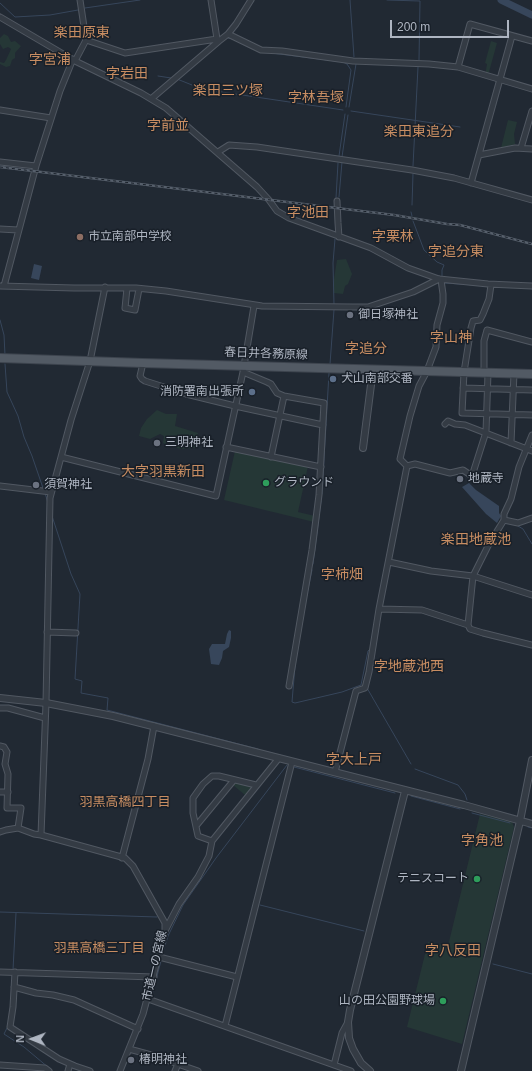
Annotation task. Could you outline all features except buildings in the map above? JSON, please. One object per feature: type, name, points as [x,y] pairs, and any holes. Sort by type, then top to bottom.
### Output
[{"type":"main road","name":"春日井各務原線","points":[[0,358],[243,368],[373,369],[532,374]]},
{"type":"street","points":[[80,0],[86,40],[74,60],[51,118],[2,286],[128,288],[192,295],[254,306],[368,307],[413,292],[440,280]]},
{"type":"street","points":[[211,0],[218,40]]},
{"type":"street","points":[[151,99],[218,40],[228,34],[251,0]]},
{"type":"street","points":[[0,17],[74,60],[141,93],[175,115],[257,187],[277,211],[289,218],[371,248],[408,268],[440,280],[491,285],[532,286]]},
{"type":"street","points":[[458,67],[470,24],[532,41]]},
{"type":"street","points":[[228,34],[260,50],[282,51],[353,61],[429,64],[458,67],[532,88]]},
{"type":"street","points":[[471,183],[512,36]]},
{"type":"street","points":[[86,40],[125,53],[218,40]]},
{"type":"street","points":[[0,110],[51,118]]},
{"type":"street","points":[[521,148],[532,111]]},
{"type":"street","points":[[218,152],[229,144],[412,170],[443,175],[532,200]]},
{"type":"street","points":[[479,155],[514,148],[532,149]]},
{"type":"street","points":[[0,162],[36,166]]},
{"type":"street","points":[[337,200],[340,237]]},
{"type":"street","points":[[0,229],[18,230]]},
{"type":"street","points":[[407,466],[400,459],[417,394],[436,347],[436,325],[443,303],[440,280]]},
{"type":"street","points":[[462,424],[464,372],[471,328],[473,321],[481,319],[491,285]]},
{"type":"street","points":[[41,835],[50,568],[49,530],[51,492],[71,420],[90,361],[105,287]]},
{"type":"street","points":[[128,288],[125,308],[135,310],[139,289]]},
{"type":"street","points":[[61,457],[216,496],[243,368],[254,306]]},
{"type":"street","points":[[407,466],[415,464],[450,472],[463,470],[472,476],[486,432],[488,389],[484,340],[487,330],[532,342]]},
{"type":"street","points":[[143,363],[140,376],[145,381],[186,394],[323,425]]},
{"type":"street","points":[[243,368],[271,384],[277,393],[284,396],[324,403],[319,495],[312,550],[289,686]]},
{"type":"street","points":[[363,448],[373,369]]},
{"type":"street","points":[[511,443],[514,373]]},
{"type":"street","points":[[463,388],[532,390]]},
{"type":"street","points":[[271,457],[284,396]]},
{"type":"street","points":[[462,413],[532,415]]},
{"type":"street","points":[[445,424],[448,420],[455,424],[462,424],[532,451]]},
{"type":"street","points":[[532,435],[526,449],[511,499],[504,514],[504,520],[489,544],[473,576],[468,624],[470,629],[482,633],[532,645]]},
{"type":"street","points":[[226,447],[321,467]]},
{"type":"street","points":[[335,772],[356,691],[365,688],[367,683],[379,609],[407,466]]},
{"type":"street","points":[[0,486],[51,492]]},
{"type":"street","points":[[504,520],[518,523],[532,518]]},
{"type":"street","points":[[389,562],[431,571],[473,576],[532,595]]},
{"type":"street","points":[[379,609],[422,610],[468,624]]},
{"type":"street","points":[[47,632],[76,633]]},
{"type":"street","points":[[0,698],[46,703],[113,716],[464,805],[532,824]]},
{"type":"street","points":[[0,708],[8,708],[45,718]]},
{"type":"street","points":[[122,858],[148,759],[154,726]]},
{"type":"street","points":[[0,746],[7,752],[5,764],[8,774],[7,808],[21,808],[18,828],[0,832]]},
{"type":"street","points":[[165,931],[179,904],[198,877],[209,856],[212,841],[279,758]]},
{"type":"street","points":[[461,1071],[520,821],[532,760]]},
{"type":"street","points":[[225,1026],[292,762]]},
{"type":"street","points":[[212,841],[198,836],[196,826],[193,798],[203,784],[212,776],[256,785]]},
{"type":"street","points":[[196,826],[234,780]]},
{"type":"street","points":[[370,1071],[361,1063],[353,1049],[349,1038],[348,1022],[405,791]]},
{"type":"street","points":[[0,792],[8,792]]},
{"type":"street","name":"市道一の宮線","points":[[18,828],[34,834],[128,860],[133,866],[165,923],[165,931],[148,998],[138,1029],[120,1071]]},
{"type":"street","points":[[159,957],[237,977]]},
{"type":"street","points":[[0,972],[154,977]]},
{"type":"street","points":[[15,972],[10,1027],[59,1059],[90,1071]]},
{"type":"street","points":[[14,987],[36,993],[74,1000],[138,1029]]},
{"type":"street","points":[[148,998],[351,1071]]},
{"type":"street","points":[[334,1065],[342,1033],[348,1022]]},
{"type":"street","points":[[129,1049],[198,1071]]},
{"type":"street","points":[[68,1071],[70,1064]]},
{"type":"street","points":[[175,1071],[178,1064]]},
{"type":"street","points":[[0,1065],[45,1068],[49,1071]]},
{"type":"shaded area","points":[[4,34],[8,36],[11,42],[15,41],[21,46],[15,53],[15,58],[12,60],[10,66],[6,67],[0,64],[0,62],[4,63],[11,49],[8,47],[3,49],[0,44],[0,38]]},
{"type":"shaded area","points":[[491,41],[497,43],[489,72],[486,72],[487,64],[485,63]]},
{"type":"shaded area","points":[[508,120],[517,122],[514,134],[515,144],[501,148]]},
{"type":"shaded area","points":[[346,259],[352,274],[348,284],[345,286],[343,294],[334,293],[334,279],[337,260]]},
{"type":"shaded area","points":[[157,410],[166,414],[177,414],[175,426],[198,433],[195,448],[182,449],[172,447],[163,443],[164,436],[160,434],[150,439],[139,436],[141,428],[147,419]]},
{"type":"shaded area","name":"グラウンド","points":[[235,451],[308,466],[298,512],[315,516],[314,522],[224,500]]},
{"type":"shaded area","points":[[235,781],[255,787],[248,795],[247,793],[245,795],[233,785]]},
{"type":"shaded area","points":[[480,814],[512,822],[514,827],[462,1044],[407,1027],[428,942],[448,946]]},
{"type":"water","points":[[34,264],[42,266],[39,280],[31,278]]},
{"type":"water","points":[[469,483],[476,490],[499,506],[499,513],[501,516],[497,523],[486,514],[462,487]]},
{"type":"water","points":[[229,630],[231,631],[231,638],[229,647],[223,651],[219,665],[211,664],[209,649],[212,644],[225,644]]},
{"type":"waterway","points":[[85,8],[140,0]]},
{"type":"waterway","points":[[350,0],[354,57]]},
{"type":"waterway","points":[[387,0],[420,1],[419,60]]},
{"type":"waterway","points":[[501,0],[532,15]]},
{"type":"waterway","points":[[0,3],[15,17],[50,15],[78,10]]},
{"type":"waterway","points":[[218,30],[219,36],[221,37]]},
{"type":"waterway","points":[[228,38],[233,39]]},
{"type":"waterway","points":[[271,53],[335,61]]},
{"type":"waterway","points":[[343,62],[347,64],[351,70],[346,107]]},
{"type":"waterway","points":[[349,107],[356,64]]},
{"type":"waterway","points":[[413,166],[418,67]]},
{"type":"waterway","points":[[158,76],[171,78]]},
{"type":"waterway","points":[[177,79],[202,89],[343,110]]},
{"type":"waterway","points":[[351,111],[460,127]]},
{"type":"waterway","points":[[339,156],[345,114]]},
{"type":"waterway","points":[[342,157],[348,115]]},
{"type":"waterway","points":[[339,197],[342,162]]},
{"type":"waterway","points":[[336,198],[338,163]]},
{"type":"waterway","points":[[412,205],[413,174]]},
{"type":"waterway","points":[[411,212],[412,216]]},
{"type":"waterway","points":[[413,221],[424,250],[437,262],[444,265],[442,276]]},
{"type":"waterway","points":[[334,305],[333,263],[335,239]]},
{"type":"waterway","points":[[445,283],[487,286]]},
{"type":"waterway","points":[[494,287],[507,287]]},
{"type":"waterway","points":[[330,364],[334,310]]},
{"type":"waterway","points":[[0,320],[4,335],[5,355]]},
{"type":"waterway","points":[[5,364],[7,392],[18,416],[24,437],[43,488]]},
{"type":"waterway","points":[[322,494],[329,373]]},
{"type":"waterway","points":[[45,493],[48,503]]},
{"type":"waterway","points":[[313,564],[321,501]]},
{"type":"waterway","points":[[52,516],[71,574],[80,594],[75,679],[82,681],[81,693],[108,698],[107,710],[258,749]]},
{"type":"waterway","points":[[518,526],[523,529],[532,544]]},
{"type":"waterway","points":[[391,560],[393,549]]},
{"type":"waterway","points":[[306,599],[312,570]]},
{"type":"waterway","points":[[295,666],[292,702],[295,703],[342,692],[361,685],[368,651],[371,648]]},
{"type":"waterway","points":[[369,680],[367,688],[411,764]]},
{"type":"waterway","points":[[162,955],[168,936],[183,905],[216,858],[287,765]]},
{"type":"waterway","points":[[294,767],[395,793]]},
{"type":"waterway","points":[[415,769],[458,785],[465,794],[467,800]]},
{"type":"waterway","points":[[411,796],[460,809]]},
{"type":"waterway","points":[[472,813],[510,823]]},
{"type":"waterway","points":[[528,827],[532,828]]},
{"type":"waterway","points":[[260,905],[364,931]]},
{"type":"waterway","points":[[0,912],[157,917]]},
{"type":"waterway","points":[[13,970],[16,913]]},
{"type":"waterway","points":[[152,995],[161,961]]},
{"type":"waterway","points":[[493,964],[532,974]]},
{"type":"waterway","points":[[147,1009],[149,1003]]},
{"type":"waterway","points":[[7,1028],[4,1034],[24,1047],[49,1068]]},
{"type":"waterway","points":[[133,1045],[136,1038]]},
{"type":"railway","points":[[0,167],[394,215],[460,225],[532,244]]},
{"type":"place","name":"市立南部中学校","points":[[80,237]]},
{"type":"place","name":"御日塚神社","points":[[350,315]]},
{"type":"place","name":"犬山南部交番","points":[[333,379]]},
{"type":"place","name":"消防署南出張所","points":[[252,392]]},
{"type":"place","name":"三明神社","points":[[157,443]]},
{"type":"place","name":"地蔵寺","points":[[460,479]]},
{"type":"place","name":"グラウンド","points":[[266,483]]},
{"type":"place","name":"須賀神社","points":[[36,485]]},
{"type":"place","name":"テニスコート","points":[[477,879]]},
{"type":"place","name":"山の田公園野球場","points":[[443,1001]]},
{"type":"place","name":"椿明神社","points":[[131,1060]]},
{"type":"district","name":"楽田原東","points":[[82,33]]},
{"type":"district","name":"字宮浦","points":[[50,60]]},
{"type":"district","name":"字岩田","points":[[127,74]]},
{"type":"district","name":"楽田三ツ塚","points":[[228,91]]},
{"type":"district","name":"字林吾塚","points":[[316,98]]},
{"type":"district","name":"字前並","points":[[168,126]]},
{"type":"district","name":"楽田東追分","points":[[419,132]]},
{"type":"district","name":"字池田","points":[[308,213]]},
{"type":"district","name":"字栗林","points":[[393,237]]},
{"type":"district","name":"字追分東","points":[[456,252]]},
{"type":"district","name":"字山神","points":[[451,338]]},
{"type":"district","name":"字追分","points":[[366,349]]},
{"type":"district","name":"大字羽黒新田","points":[[163,472]]},
{"type":"district","name":"楽田地蔵池","points":[[476,540]]},
{"type":"district","name":"字柿畑","points":[[342,575]]},
{"type":"district","name":"字地蔵池西","points":[[409,667]]},
{"type":"district","name":"字大上戸","points":[[354,760]]},
{"type":"district","name":"羽黒高橋四丁目","points":[[125,802]]},
{"type":"district","name":"字角池","points":[[482,841]]},
{"type":"district","name":"羽黒高橋三丁目","points":[[99,948]]},
{"type":"district","name":"字八反田","points":[[453,951]]}]
